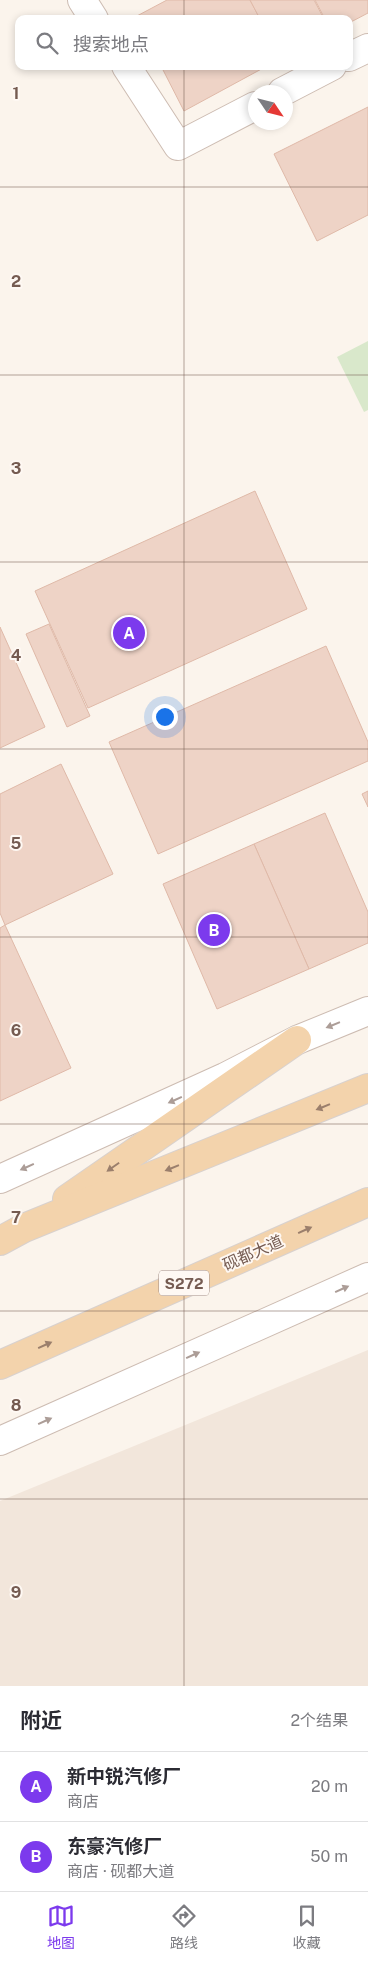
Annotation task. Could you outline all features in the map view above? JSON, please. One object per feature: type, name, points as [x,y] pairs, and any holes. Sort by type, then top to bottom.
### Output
[{"type":"main road","points":[[0,1241],[24,1228],[297,1040]]},
{"type":"main road","points":[[24,1228],[368,1088]]},
{"type":"main road","name":"砚都大道","points":[[0,1365],[366,1204]]},
{"type":"street","points":[[82,0],[91,15]]},
{"type":"street","points":[[353,56],[368,48]]},
{"type":"street","points":[[129,70],[178,146],[248,110]]},
{"type":"street","points":[[293,86],[324,70]]},
{"type":"street","points":[[0,1179],[225,1077],[297,1040],[368,1011]]},
{"type":"street","points":[[0,1441],[368,1277]]},
{"type":"shaded area","points":[[368,1350],[368,1686],[0,1686],[0,1501]]},
{"type":"green space","points":[[368,341],[368,410],[364,412],[337,357]]},
{"type":"building","points":[[167,0],[250,0],[258,15],[139,15]]},
{"type":"building","points":[[250,0],[314,0],[322,15],[258,15]]},
{"type":"building","points":[[315,0],[368,0],[368,13],[353,21],[353,15],[323,15]]},
{"type":"building","points":[[163,70],[260,70],[184,111]]},
{"type":"building","points":[[368,107],[368,215],[317,241],[274,154]]},
{"type":"building","points":[[255,491],[307,609],[88,708],[35,591]]},
{"type":"building","points":[[49,624],[90,716],[67,727],[26,634]]},
{"type":"building","points":[[0,627],[45,727],[0,748]]},
{"type":"building","points":[[326,646],[368,742],[368,761],[158,854],[109,742]]},
{"type":"building","points":[[61,764],[113,874],[5,925],[0,913],[0,794]]},
{"type":"building","points":[[368,791],[368,807],[362,794]]},
{"type":"building","points":[[325,813],[368,912],[368,943],[309,969],[254,844]]},
{"type":"building","points":[[254,844],[309,969],[217,1009],[163,884]]},
{"type":"building","points":[[5,925],[71,1068],[0,1101],[0,928]]},
{"type":"place","name":"新中锐汽修厂","points":[[129,633]]},
{"type":"place","name":"东豪汽修厂","points":[[214,930]]}]
